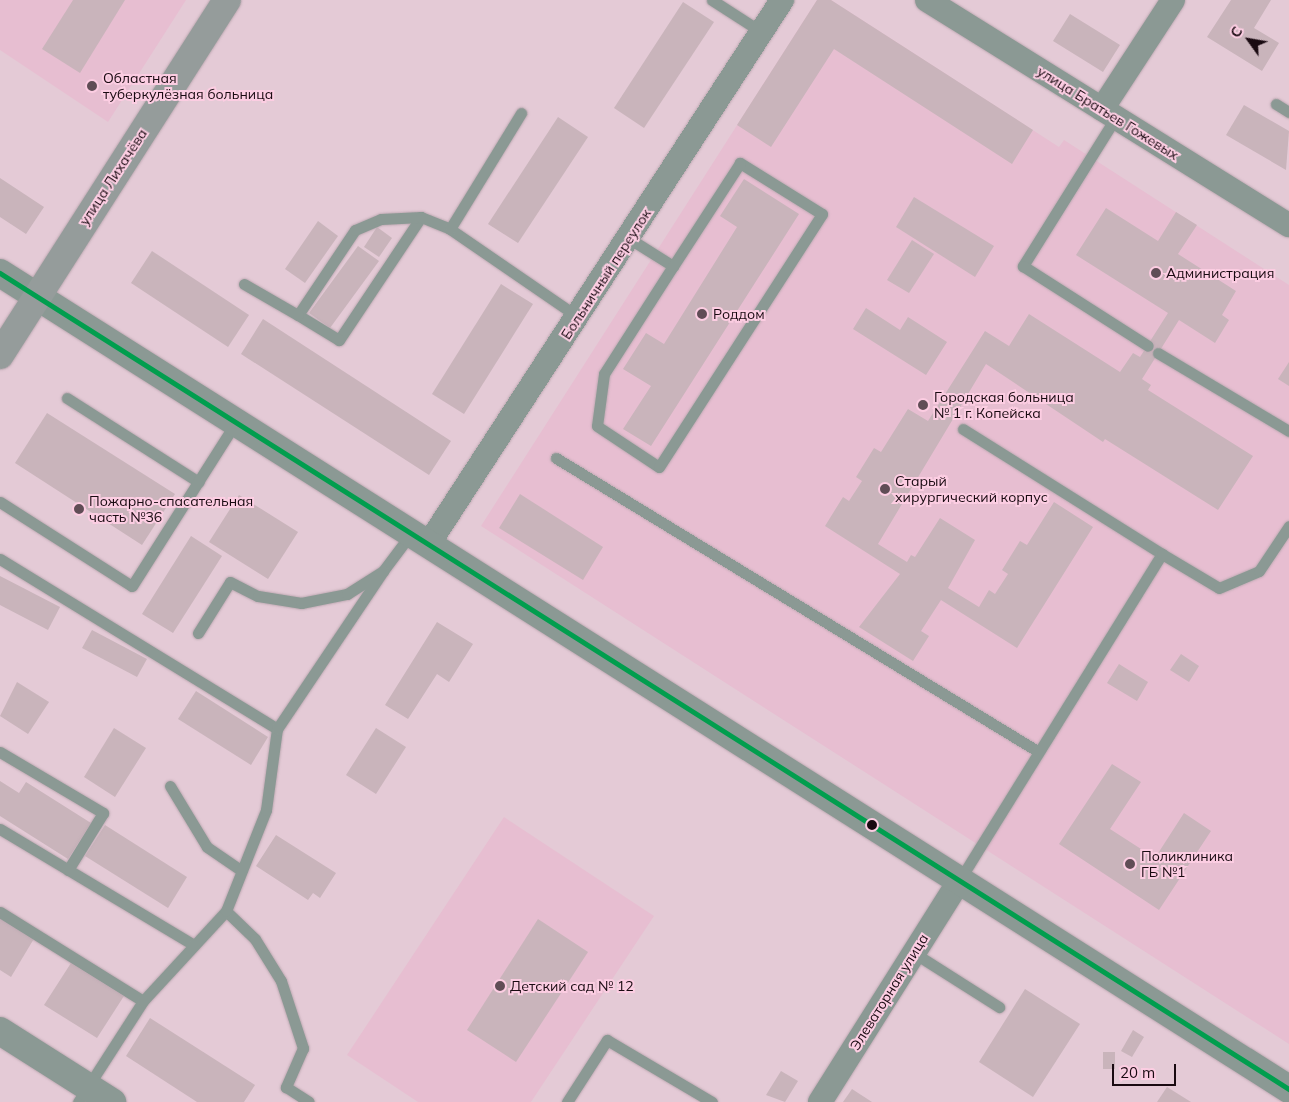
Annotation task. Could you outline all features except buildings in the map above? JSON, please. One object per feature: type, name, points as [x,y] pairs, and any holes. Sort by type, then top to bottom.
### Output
[{"type":"main road","name":"улица Лихачёва","points":[[0,355],[36,295],[227,0]]},
{"type":"street","name":"Больничный переулок","points":[[419,540],[578,317],[630,239],[760,31],[782,0]]},
{"type":"street","name":"улица Братьев Гожевых","points":[[927,0],[1289,225]]},
{"type":"street","points":[[1109,113],[1173,0]]},
{"type":"street","points":[[0,273],[958,883],[1289,1089]]},
{"type":"street","name":"Элеваторная улица","points":[[820,1102],[958,883]]},
{"type":"street","points":[[0,1031],[83,1094],[112,1102]]},
{"type":"lane","points":[[712,0],[760,31]]},
{"type":"lane","points":[[1276,104],[1289,112]]},
{"type":"lane","points":[[450,229],[521,113]]},
{"type":"lane","points":[[1109,113],[1023,266],[1148,346]]},
{"type":"lane","points":[[740,163],[822,214],[659,467],[596,426],[604,374],[673,266],[740,163]]},
{"type":"lane","points":[[244,284],[339,340],[421,217]]},
{"type":"lane","points":[[298,315],[355,230],[381,219],[421,217],[450,229],[578,317]]},
{"type":"lane","points":[[630,239],[673,266]]},
{"type":"lane","points":[[1158,353],[1289,431]]},
{"type":"lane","points":[[67,398],[199,482]]},
{"type":"lane","points":[[0,502],[132,586],[235,424]]},
{"type":"lane","points":[[963,429],[1162,554],[1220,588],[1259,571],[1289,526]]},
{"type":"lane","points":[[556,458],[1039,752]]},
{"type":"lane","points":[[198,633],[230,582],[258,596],[301,604],[347,594],[383,571],[419,540]]},
{"type":"lane","points":[[958,883],[1162,554]]},
{"type":"lane","points":[[0,559],[277,729]]},
{"type":"lane","points":[[83,1094],[143,1001],[226,911],[266,810],[277,729],[383,571]]},
{"type":"lane","points":[[0,752],[103,813],[68,870]]},
{"type":"lane","points":[[170,786],[207,847],[242,871]]},
{"type":"lane","points":[[0,829],[194,945]]},
{"type":"lane","points":[[226,911],[255,939],[281,981],[303,1048],[286,1087],[309,1102]]},
{"type":"lane","points":[[0,912],[143,1001]]},
{"type":"lane","points":[[914,953],[999,1008]]},
{"type":"lane","points":[[566,1102],[607,1040],[712,1102]]},
{"type":"shaded area","name":"Областная туберкулёзная больница","points":[[0,0],[186,0],[108,122],[0,50]]},
{"type":"shaded area","name":"Городская больница № 1 г. Копейска","points":[[817,0],[831,0],[1059,147],[1064,140],[1289,285],[1289,1044],[481,526]]},
{"type":"shaded area","name":"Детский сад № 12","points":[[504,817],[654,916],[531,1102],[418,1102],[347,1055]]},
{"type":"transit line","points":[[0,273],[1289,1089]]},
{"type":"place","name":"Областная туберкулёзная больница","points":[[92,86]]},
{"type":"place","name":"Администрация","points":[[1156,273]]},
{"type":"place","name":"Роддом","points":[[702,314]]},
{"type":"place","name":"Городская больница № 1 г. Копейска","points":[[923,405]]},
{"type":"place","name":"Старый хирургический корпус","points":[[885,489]]},
{"type":"place","name":"Пожарно-спасательная часть №36","points":[[79,509]]},
{"type":"place","name":"Поликлиника ГБ №1","points":[[1130,864]]},
{"type":"place","name":"Детский сад № 12","points":[[500,986]]}]
